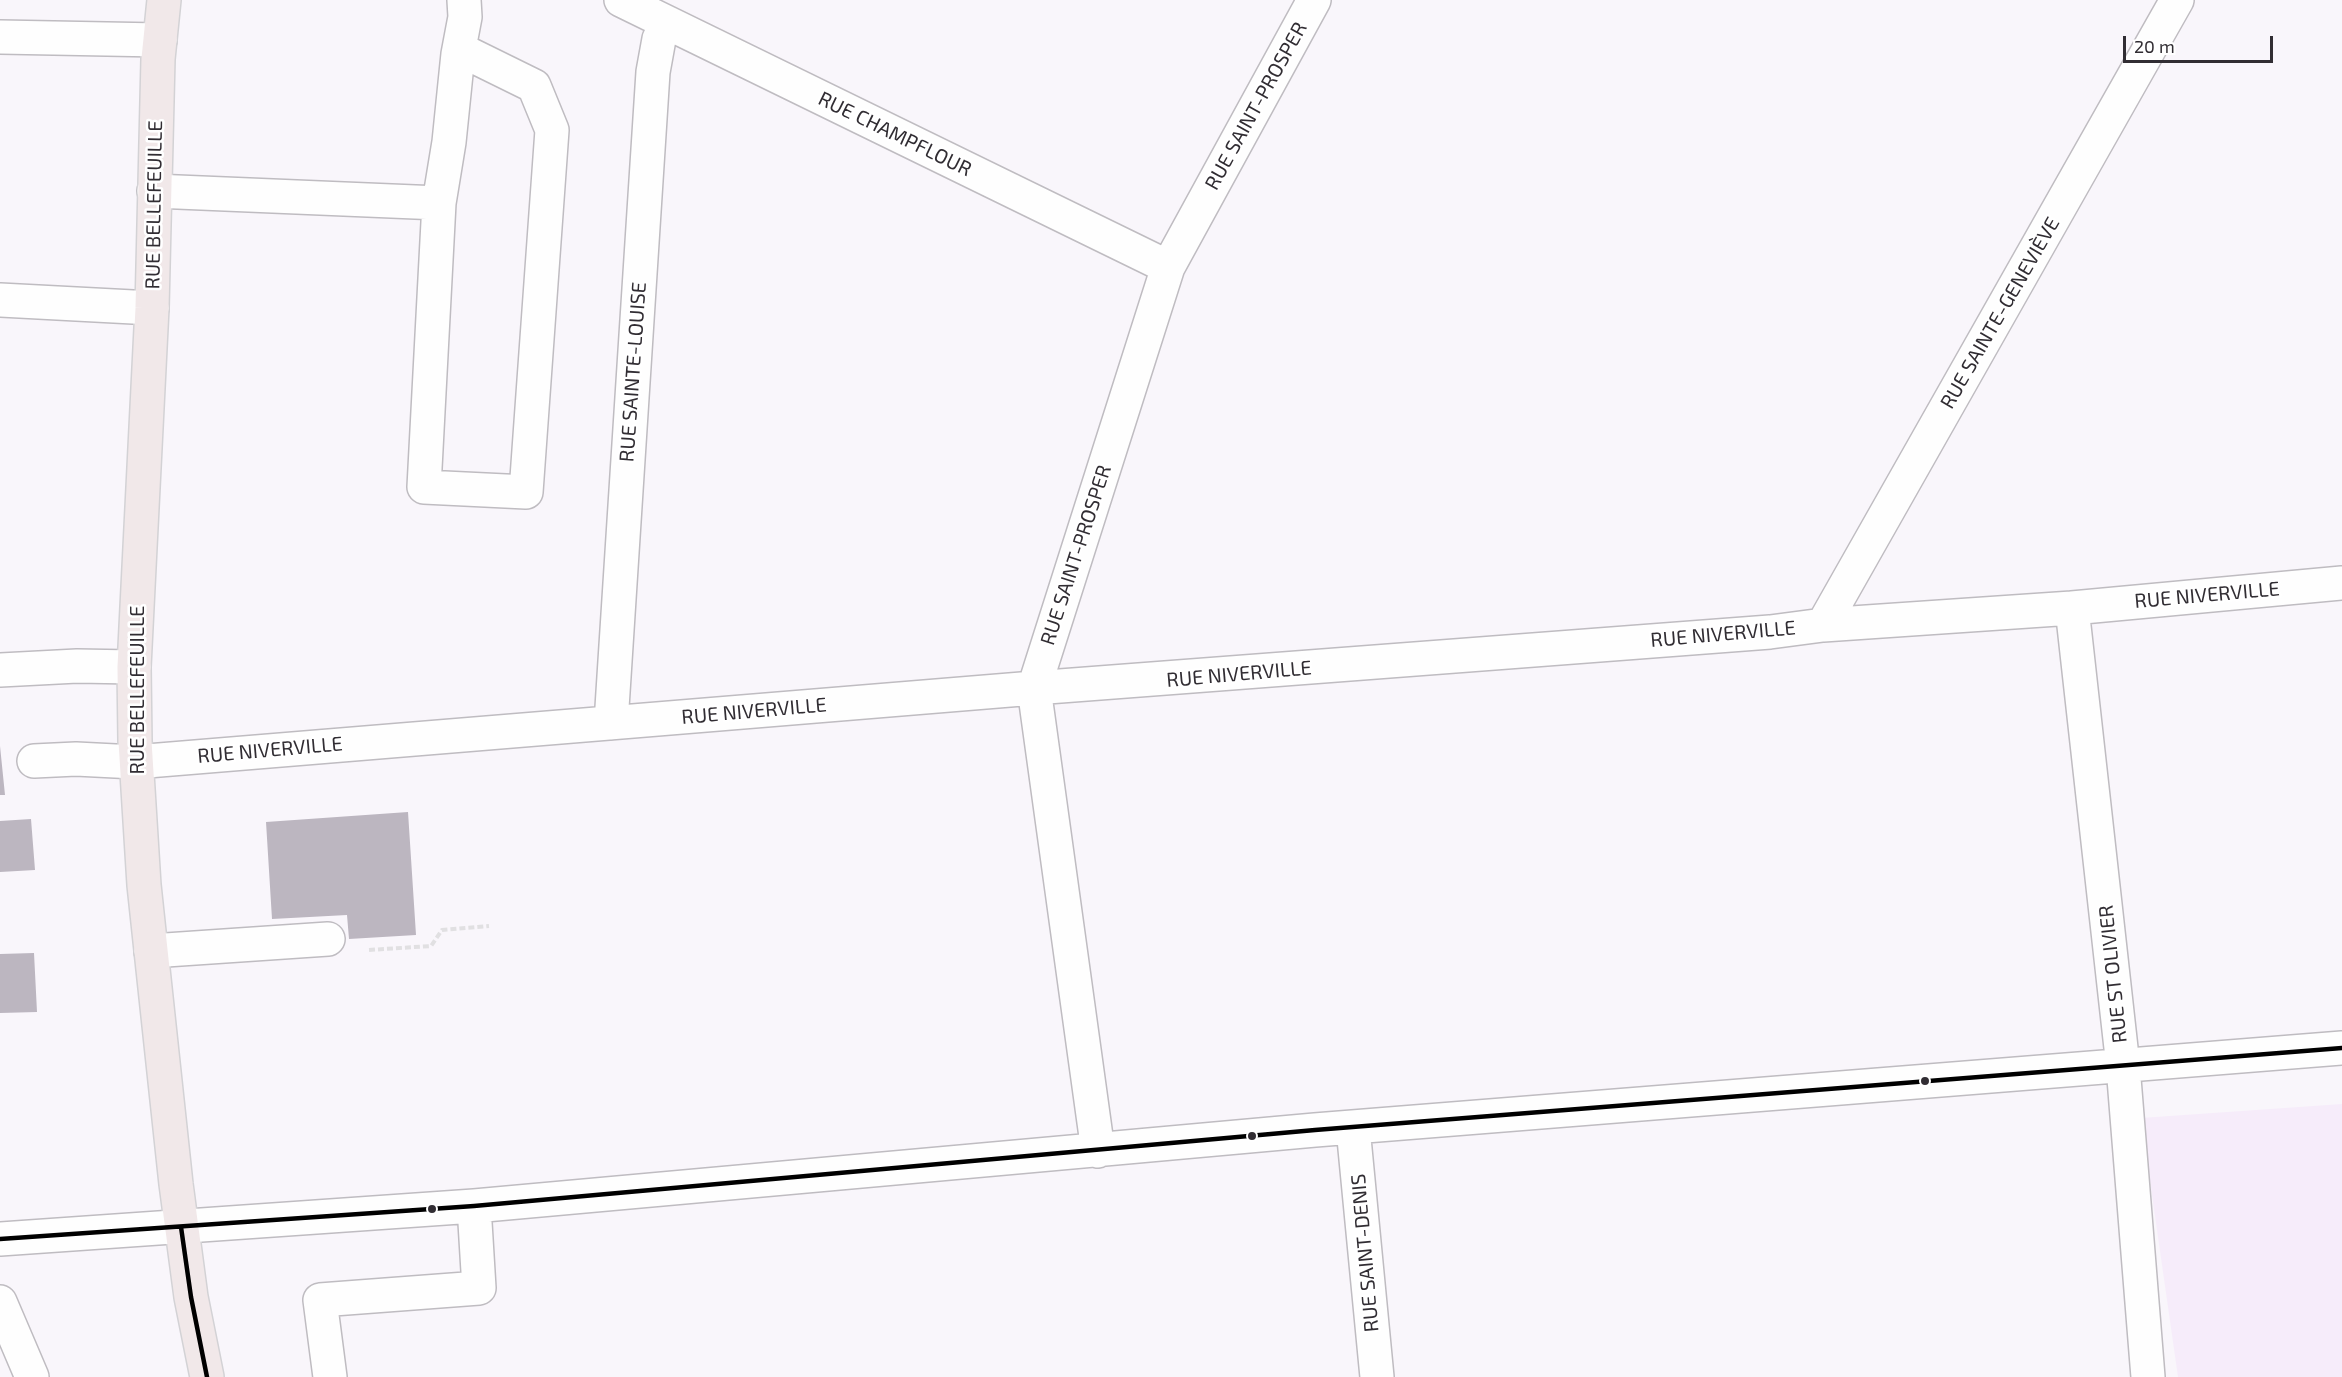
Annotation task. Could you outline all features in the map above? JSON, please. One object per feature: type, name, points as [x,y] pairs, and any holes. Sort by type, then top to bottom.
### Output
[{"type":"main road","name":"RUE BELLEFEUILLE","points":[[164,0],[160,40],[152,308],[134,667],[135,762],[151,951],[181,1227],[191,1297],[207,1377]]},
{"type":"street","points":[[458,54],[469,54],[534,87],[552,130],[526,492],[424,487],[439,203],[449,142],[458,54],[465,17],[464,0]]},
{"type":"street","name":"RUE CHAMPFLOUR","points":[[621,0],[1168,267]]},
{"type":"street","name":"RUE SAINT-PROSPER","points":[[1098,1151],[1034,688],[1168,267],[1314,0]]},
{"type":"street","name":"RUE SAINTE-GENEVIÈVE","points":[[1823,625],[2177,0]]},
{"type":"street","name":"RUE SAINTE-LOUISE","points":[[611,723],[653,72],[659,39],[667,22]]},
{"type":"street","points":[[0,37],[160,40]]},
{"type":"street","points":[[154,191],[439,203]]},
{"type":"street","points":[[0,300],[152,308]]},
{"type":"street","name":"RUE NIVERVILLE","points":[[34,761],[76,759],[135,762],[1823,625],[2072,608],[2342,583]]},
{"type":"street","name":"RUE ST OLIVIER","points":[[2072,608],[2123,1066],[2148,1377]]},
{"type":"street","points":[[0,670],[77,666],[134,667]]},
{"type":"street","points":[[151,951],[328,939]]},
{"type":"street","points":[[0,1239],[474,1206],[1353,1128],[2342,1048]]},
{"type":"street","name":"RUE SAINT-DENIS","points":[[1353,1128],[1377,1377]]},
{"type":"street","points":[[330,1377],[320,1300],[479,1288],[474,1206]]},
{"type":"street","points":[[0,1302],[32,1377]]},
{"type":"path","points":[[399,948],[431,946],[442,930],[489,926]]},
{"type":"shaded area","points":[[2342,1104],[2342,1377],[2178,1377],[2141,1118]]},
{"type":"building","points":[[0,746],[5,795],[0,795]]},
{"type":"building","points":[[408,812],[416,935],[349,939],[347,915],[272,919],[266,822]]},
{"type":"building","points":[[31,819],[35,870],[0,872],[0,821]]},
{"type":"building","points":[[34,953],[37,1012],[0,1013],[0,954]]},
{"type":"transit line","points":[[0,1239],[474,1206],[1315,1130],[2342,1048]]},
{"type":"transit line","points":[[181,1227],[191,1297],[207,1377]]}]
